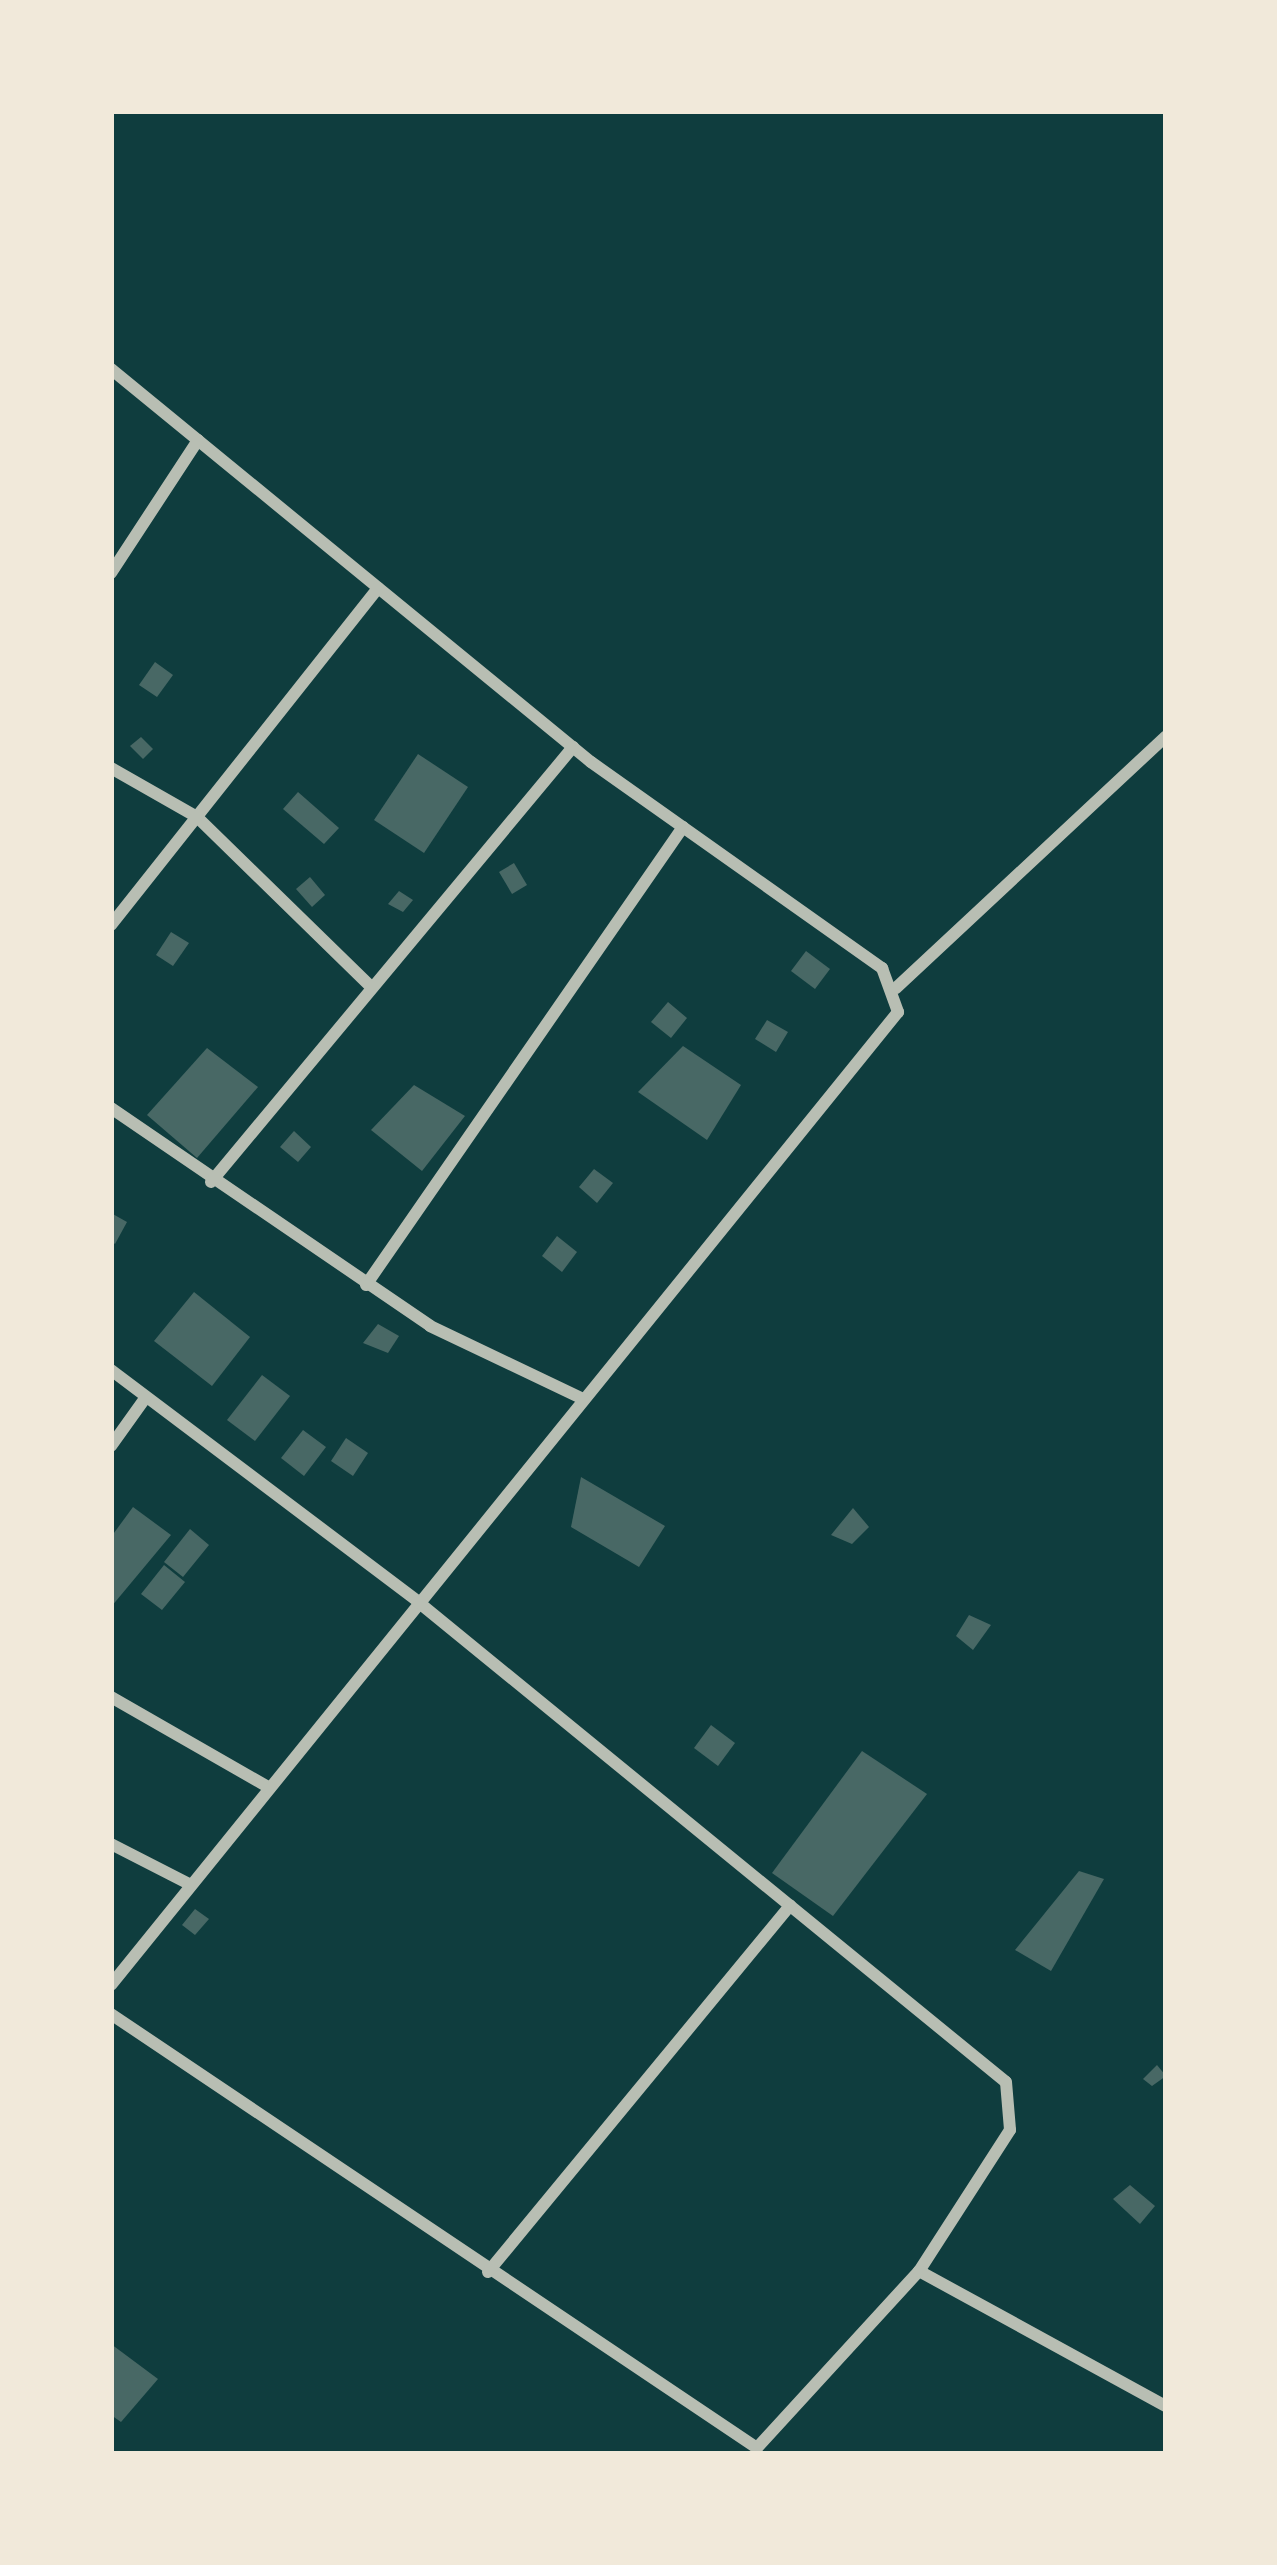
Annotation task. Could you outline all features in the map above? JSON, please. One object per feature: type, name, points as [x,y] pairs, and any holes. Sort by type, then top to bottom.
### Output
[{"type":"street","points":[[111,369],[573,747],[896,988]]},
{"type":"street","points":[[111,573],[198,440]]},
{"type":"street","points":[[111,925],[378,588]]},
{"type":"street","points":[[111,1985],[417,1601],[887,1030],[896,988],[1166,736]]},
{"type":"street","points":[[212,1182],[370,985],[573,747]]},
{"type":"street","points":[[111,768],[197,818],[370,985]]},
{"type":"street","points":[[366,1285],[683,827]]},
{"type":"street","points":[[111,1108],[366,1285],[583,1399]]},
{"type":"street","points":[[111,1370],[417,1601],[1006,2082],[1010,2130],[919,2272],[754,2451],[111,2014]]},
{"type":"street","points":[[111,1446],[146,1397]]},
{"type":"street","points":[[111,1697],[270,1788]]},
{"type":"street","points":[[111,1844],[191,1885]]},
{"type":"street","points":[[488,2272],[790,1906]]},
{"type":"street","points":[[919,2272],[1166,2406]]},
{"type":"building","points":[[155,662],[173,675],[157,697],[139,685]]},
{"type":"building","points":[[141,737],[153,749],[143,759],[130,746]]},
{"type":"building","points":[[418,754],[468,787],[424,853],[374,820]]},
{"type":"building","points":[[298,792],[339,828],[324,844],[283,809]]},
{"type":"building","points":[[514,863],[527,885],[512,894],[499,872]]},
{"type":"building","points":[[310,877],[325,895],[312,907],[296,889]]},
{"type":"building","points":[[399,891],[413,900],[403,912],[388,904]]},
{"type":"building","points":[[171,932],[189,943],[173,966],[156,955]]},
{"type":"building","points":[[806,951],[830,969],[815,989],[791,971]]},
{"type":"building","points":[[668,1002],[687,1018],[671,1038],[651,1022]]},
{"type":"building","points":[[767,1020],[788,1032],[776,1052],[755,1039]]},
{"type":"building","points":[[683,1046],[741,1085],[707,1140],[638,1092]]},
{"type":"building","points":[[207,1048],[258,1087],[197,1158],[147,1115]]},
{"type":"building","points":[[414,1085],[465,1116],[422,1171],[371,1130]]},
{"type":"building","points":[[294,1131],[311,1147],[298,1162],[280,1147]]},
{"type":"building","points":[[594,1169],[613,1183],[597,1203],[579,1187]]},
{"type":"building","points":[[111,1213],[127,1222],[115,1244],[111,1241]]},
{"type":"building","points":[[557,1236],[577,1252],[562,1272],[542,1256]]},
{"type":"building","points":[[194,1292],[250,1337],[212,1386],[154,1341]]},
{"type":"building","points":[[378,1324],[399,1336],[388,1353],[363,1343]]},
{"type":"building","points":[[262,1375],[290,1396],[255,1441],[227,1420]]},
{"type":"building","points":[[303,1430],[326,1447],[304,1476],[281,1458]]},
{"type":"building","points":[[346,1438],[368,1453],[353,1476],[331,1461]]},
{"type":"building","points":[[581,1477],[665,1526],[639,1567],[571,1527]]},
{"type":"building","points":[[133,1507],[171,1535],[111,1607],[111,1537]]},
{"type":"building","points":[[853,1508],[869,1527],[852,1544],[831,1535]]},
{"type":"building","points":[[190,1529],[209,1545],[183,1577],[164,1562]]},
{"type":"building","points":[[164,1565],[185,1582],[162,1610],[141,1594]]},
{"type":"building","points":[[969,1615],[991,1625],[973,1650],[956,1636]]},
{"type":"building","points":[[711,1725],[735,1743],[718,1766],[694,1748]]},
{"type":"building","points":[[862,1751],[927,1794],[833,1916],[772,1873]]},
{"type":"building","points":[[1079,1871],[1104,1879],[1051,1971],[1015,1950]]},
{"type":"building","points":[[195,1909],[209,1919],[195,1935],[182,1925]]},
{"type":"building","points":[[1157,2065],[1166,2076],[1152,2086],[1143,2079]]},
{"type":"building","points":[[1130,2185],[1155,2206],[1140,2224],[1113,2199]]},
{"type":"building","points":[[111,2344],[158,2379],[121,2422],[111,2415]]}]
